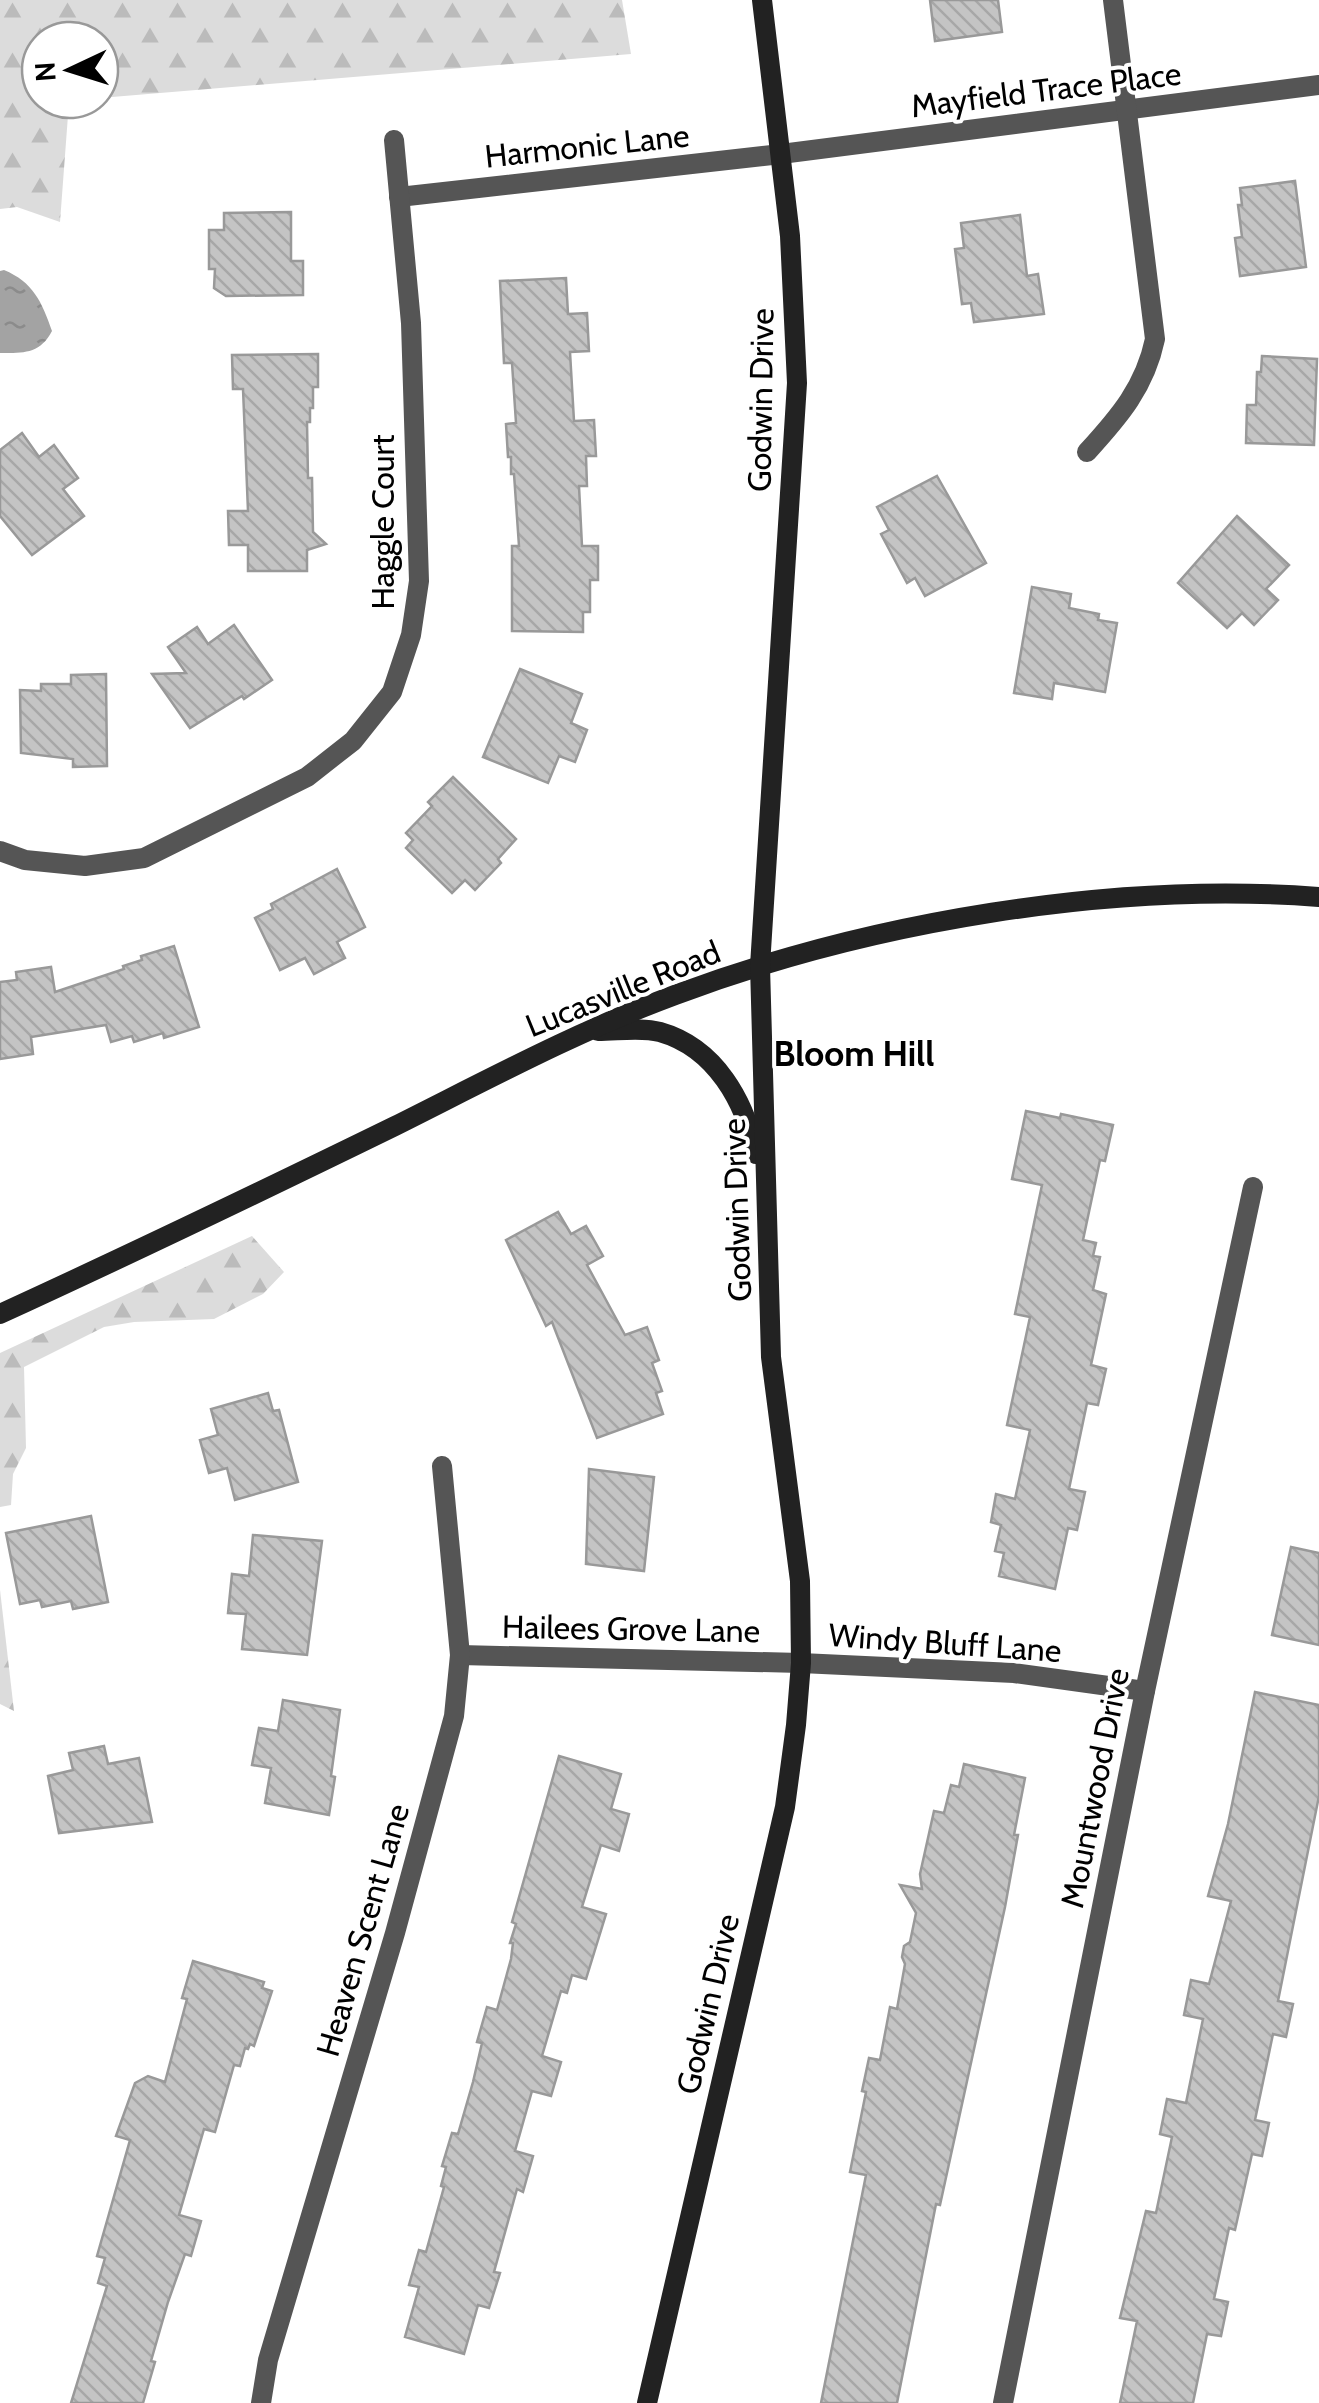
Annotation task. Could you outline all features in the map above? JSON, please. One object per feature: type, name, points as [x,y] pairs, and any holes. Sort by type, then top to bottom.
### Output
[{"type":"street","name":"Godwin Drive","points":[[647,2403],[784,1807],[801,1663],[800,1581],[771,1357],[760,966],[797,383],[790,236],[762,0]]},
{"type":"street","points":[[1087,452],[1138,391],[1155,340],[1113,0]]},
{"type":"street","name":"Mayfield Trace Place","points":[[781,154],[1319,85]]},
{"type":"street","name":"Haggle Court","points":[[0,851],[25,860],[85,866],[144,858],[307,777],[354,741],[392,692],[411,635],[420,581],[411,322],[394,140]]},
{"type":"street","name":"Harmonic Lane","points":[[399,197],[781,154]]},
{"type":"street","name":"Lucasville Road","points":[[0,1314],[180,1231],[586,1032],[674,995],[760,966],[930,923],[1053,905],[1175,896],[1319,897]]},
{"type":"street","points":[[586,1032],[659,1032],[685,1044],[714,1066],[745,1112],[767,1201]]},
{"type":"street","name":"Mountwood Drive","points":[[1003,2403],[1145,1691],[1253,1187]]},
{"type":"street","name":"Heaven Scent Lane","points":[[261,2403],[268,2360],[454,1716],[460,1655],[442,1466]]},
{"type":"street","name":"Hailees Grove Lane","points":[[460,1655],[801,1663]]},
{"type":"street","name":"Windy Bluff Lane","points":[[801,1663],[1014,1673],[1145,1691]]},
{"type":"green space","points":[[0,0],[622,0],[631,54],[120,96],[120,20],[20,20],[20,120],[68,120],[60,222],[17,207],[0,209]]},
{"type":"green space","points":[[252,1236],[284,1272],[263,1294],[214,1319],[104,1327],[24,1367],[26,1448],[13,1474],[11,1505],[0,1507],[0,1353]]},
{"type":"green space","points":[[0,1590],[14,1711],[0,1704]]},
{"type":"water","points":[[4,270],[35,294],[52,331],[30,351],[0,353],[0,271]]},
{"type":"building","points":[[930,0],[998,0],[1002,32],[935,41]]},
{"type":"building","points":[[1295,181],[1306,267],[1240,276],[1235,238],[1242,237],[1240,188]]},
{"type":"building","points":[[291,212],[291,261],[303,261],[303,295],[226,296],[214,288],[215,269],[209,269],[209,230],[224,230],[224,213]]},
{"type":"building","points":[[1020,215],[1027,276],[1038,274],[1044,314],[974,322],[971,303],[962,304],[955,249],[964,248],[961,223]]},
{"type":"building","points":[[566,278],[568,314],[587,313],[589,351],[570,352],[574,421],[594,420],[596,456],[586,456],[587,486],[579,486],[582,546],[598,546],[598,580],[590,580],[590,612],[583,612],[583,632],[512,631],[512,546],[519,546],[506,424],[516,423],[512,363],[504,363],[500,281]]},
{"type":"building","points":[[318,354],[318,387],[313,387],[313,408],[307,422],[308,478],[312,478],[313,532],[326,544],[307,550],[307,571],[248,571],[248,545],[229,545],[228,511],[248,511],[243,389],[233,389],[232,355]]},
{"type":"building","points":[[1262,356],[1317,359],[1314,445],[1246,443],[1247,405],[1256,405],[1257,372],[1261,372]]},
{"type":"building","points":[[22,433],[39,457],[54,445],[78,478],[63,489],[84,516],[32,555],[0,516],[0,450]]},
{"type":"building","points":[[937,476],[986,563],[925,596],[915,578],[907,583],[881,534],[889,530],[877,507]]},
{"type":"building","points":[[1237,516],[1289,565],[1266,589],[1278,600],[1254,625],[1242,613],[1227,628],[1178,583]]},
{"type":"building","points":[[1032,587],[1071,594],[1069,608],[1099,614],[1098,620],[1117,623],[1105,692],[1054,683],[1052,699],[1014,693]]},
{"type":"building","points":[[234,625],[272,680],[190,728],[152,674],[186,673],[168,647],[197,627],[208,644]]},
{"type":"building","points":[[520,669],[582,694],[571,723],[587,730],[575,762],[559,756],[548,783],[483,757]]},
{"type":"building","points":[[106,674],[107,766],[73,767],[73,759],[21,753],[20,690],[41,691],[41,684],[71,684],[71,675]]},
{"type":"building","points":[[453,777],[516,839],[498,859],[501,863],[475,890],[465,880],[452,893],[406,848],[413,840],[406,833],[432,806],[428,802]]},
{"type":"building","points":[[337,869],[365,927],[337,942],[345,958],[314,974],[305,958],[280,970],[255,918],[273,909],[271,904]]},
{"type":"building","points":[[174,946],[199,1027],[134,1042],[132,1036],[111,1042],[106,1025],[31,1037],[33,1054],[0,1059],[0,982],[17,980],[16,972],[51,967],[55,992],[124,969],[123,966],[142,960],[141,956]]},
{"type":"building","points":[[1026,1111],[1113,1125],[1105,1161],[1100,1160],[1083,1240],[1096,1243],[1093,1256],[1100,1257],[1093,1290],[1106,1294],[1091,1365],[1106,1369],[1098,1405],[1087,1403],[1069,1489],[1085,1492],[1077,1530],[1068,1528],[1055,1589],[999,1576],[1004,1553],[995,1551],[1001,1525],[991,1522],[996,1494],[1015,1499],[1030,1430],[1007,1425],[1030,1317],[1015,1314],[1042,1185],[1012,1179]]},
{"type":"building","points":[[558,1212],[571,1234],[586,1226],[603,1256],[587,1265],[625,1335],[647,1327],[659,1360],[652,1363],[662,1391],[656,1393],[663,1414],[597,1438],[552,1322],[546,1326],[506,1240]]},
{"type":"building","points":[[268,1393],[273,1411],[279,1410],[298,1482],[235,1500],[227,1468],[209,1473],[200,1440],[218,1435],[211,1409]]},
{"type":"building","points":[[589,1469],[654,1477],[644,1571],[586,1564]]},
{"type":"building","points":[[91,1516],[108,1602],[73,1609],[71,1601],[42,1607],[40,1600],[20,1604],[6,1533]]},
{"type":"building","points":[[253,1535],[322,1541],[307,1655],[242,1649],[246,1614],[228,1613],[232,1574],[249,1576]]},
{"type":"building","points":[[1291,1547],[1319,1553],[1319,1645],[1272,1635]]},
{"type":"building","points":[[1255,1692],[1319,1705],[1319,1796],[1278,2001],[1293,2004],[1286,2037],[1273,2034],[1255,2120],[1269,2123],[1262,2156],[1252,2154],[1235,2230],[1229,2228],[1214,2299],[1228,2302],[1221,2336],[1207,2334],[1193,2403],[1120,2403],[1137,2321],[1120,2318],[1146,2211],[1156,2213],[1172,2137],[1160,2134],[1167,2099],[1186,2103],[1203,2019],[1184,2015],[1191,1980],[1209,1984],[1231,1901],[1208,1896],[1228,1824]]},
{"type":"building","points":[[283,1700],[340,1710],[329,1815],[265,1803],[271,1768],[252,1765],[259,1728],[278,1731]]},
{"type":"building","points":[[104,1746],[108,1764],[139,1758],[152,1822],[59,1833],[48,1776],[73,1770],[69,1753]]},
{"type":"building","points":[[559,1756],[621,1774],[611,1809],[629,1814],[619,1851],[601,1845],[582,1907],[606,1914],[586,1979],[572,1975],[567,1993],[561,1991],[542,2056],[561,2062],[551,2096],[532,2091],[515,2151],[533,2156],[523,2192],[517,2189],[494,2272],[500,2273],[489,2308],[478,2305],[464,2354],[405,2337],[419,2287],[409,2285],[419,2250],[426,2252],[444,2187],[441,2186],[446,2167],[442,2166],[452,2133],[458,2134],[473,2082],[482,2043],[477,2042],[487,2007],[497,2010],[511,1959],[510,1943],[516,1924],[512,1922]]},
{"type":"building","points":[[964,1764],[1025,1778],[1005,1907],[940,2205],[936,2204],[897,2403],[821,2403],[866,2175],[850,2172],[866,2092],[862,2091],[869,2058],[880,2060],[890,2007],[897,2009],[904,1946],[910,1942],[916,1913],[900,1885],[922,1889],[920,1874],[934,1811],[944,1813],[951,1785],[959,1787]]},
{"type":"building","points":[[193,1961],[264,1982],[262,1988],[272,1991],[254,2046],[245,2048],[240,2066],[234,2065],[215,2132],[204,2129],[179,2215],[201,2221],[191,2256],[185,2254],[168,2302],[143,2403],[71,2403],[107,2286],[98,2283],[105,2258],[97,2256],[130,2140],[116,2136],[135,2083],[148,2076],[165,2082]]},
{"type":"district","name":"Bloom Hill","points":[[854,1054]]}]
